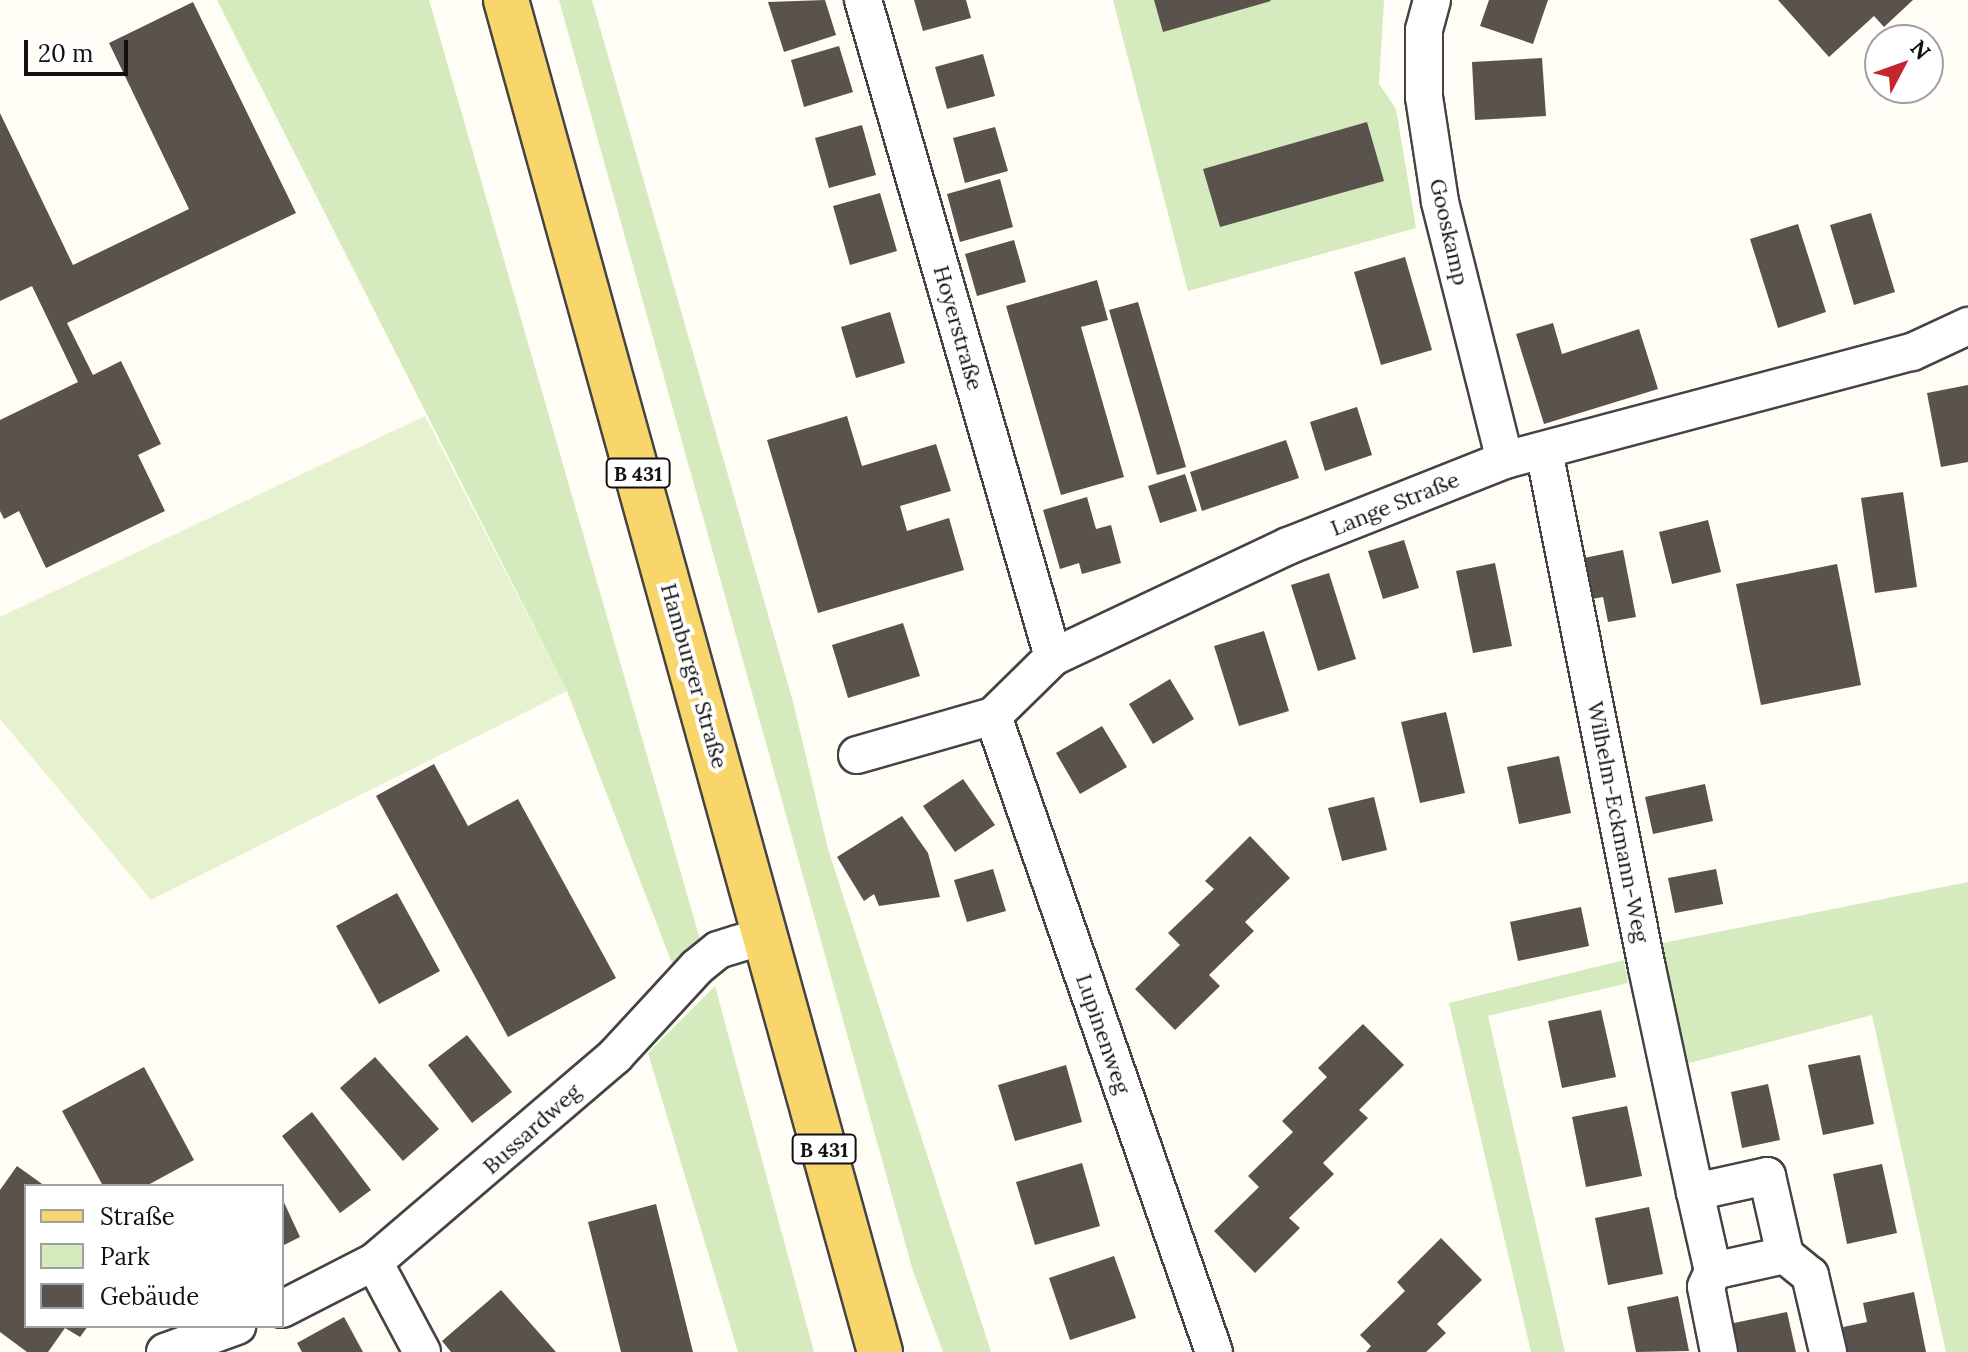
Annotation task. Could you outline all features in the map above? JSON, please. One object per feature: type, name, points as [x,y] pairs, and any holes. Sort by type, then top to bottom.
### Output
[{"type":"main road","name":"Hamburger Straße","points":[[506,0],[880,1352]]},
{"type":"street","name":"Hoyerstraße","points":[[863,0],[1053,657]]},
{"type":"street","name":"Gooskamp","points":[[1432,0],[1424,30],[1424,97],[1440,202],[1505,460]]},
{"type":"street","name":"Lange Straße","points":[[857,755],[993,716],[1053,657],[1288,546],[1505,460],[1912,352],[1968,326]]},
{"type":"street","name":"Wilhelm-Eckmann-Weg","points":[[1544,451],[1713,1271],[1706,1287],[1719,1352]]},
{"type":"street","name":"Lupinenweg","points":[[993,716],[1214,1352]]},
{"type":"street","name":"Bussardweg","points":[[284,1308],[374,1262],[615,1056],[697,967],[718,950],[766,935]]},
{"type":"street","points":[[1695,1192],[1767,1176],[1785,1255],[1810,1275],[1828,1352]]},
{"type":"street","points":[[1713,1271],[1785,1255]]},
{"type":"street","points":[[374,1262],[422,1352]]},
{"type":"street","points":[[165,1352],[231,1328]]},
{"type":"green space","points":[[217,0],[429,0],[702,946],[675,971],[567,691]]},
{"type":"green space","points":[[559,0],[592,0],[793,702],[828,849],[991,1352],[943,1352],[913,1271]]},
{"type":"green space","points":[[1113,0],[1384,0],[1379,84],[1396,109],[1416,228],[1188,291]]},
{"type":"green space","points":[[425,416],[567,691],[151,900],[0,719],[0,617]]},
{"type":"green space","points":[[1968,882],[1968,1352],[1946,1352],[1872,1015],[1682,1065],[1658,944]]},
{"type":"green space","points":[[1624,960],[1628,983],[1488,1016],[1565,1352],[1531,1352],[1449,1003]]},
{"type":"green space","points":[[715,986],[814,1352],[738,1352],[648,1053]]},
{"type":"building","points":[[825,0],[836,35],[784,52],[768,2]]},
{"type":"building","points":[[914,0],[966,0],[971,18],[923,31]]},
{"type":"building","points":[[1154,0],[1270,0],[1271,1],[1163,32]]},
{"type":"building","points":[[1489,0],[1548,0],[1533,44],[1480,26]]},
{"type":"building","points":[[1778,0],[1913,0],[1887,24],[1881,24],[1874,16],[1829,57]]},
{"type":"building","points":[[193,2],[296,213],[67,323],[93,375],[121,361],[161,444],[138,455],[165,511],[46,568],[19,511],[4,519],[0,511],[0,420],[78,382],[32,286],[0,301],[0,113],[73,265],[189,209],[109,43]]},
{"type":"building","points":[[839,46],[853,92],[804,107],[791,60]]},
{"type":"building","points":[[983,54],[995,96],[947,109],[935,67]]},
{"type":"building","points":[[1542,58],[1546,116],[1475,120],[1472,62]]},
{"type":"building","points":[[1367,122],[1384,181],[1220,227],[1203,169]]},
{"type":"building","points":[[862,125],[876,175],[829,188],[815,138]]},
{"type":"building","points":[[995,127],[1008,171],[965,183],[953,138]]},
{"type":"building","points":[[1000,179],[1013,227],[960,242],[947,194]]},
{"type":"building","points":[[880,193],[897,251],[850,265],[833,206]]},
{"type":"building","points":[[1871,213],[1895,292],[1854,305],[1830,225]]},
{"type":"building","points":[[1798,224],[1826,312],[1778,328],[1750,239]]},
{"type":"building","points":[[1014,240],[1026,282],[977,296],[965,254]]},
{"type":"building","points":[[1405,257],[1432,350],[1381,365],[1354,272]]},
{"type":"building","points":[[1097,280],[1108,320],[1081,327],[1124,477],[1061,495],[1006,306]]},
{"type":"building","points":[[1138,302],[1186,467],[1157,475],[1109,310]]},
{"type":"building","points":[[890,312],[905,363],[856,378],[841,327]]},
{"type":"building","points":[[1553,323],[1562,354],[1639,329],[1658,389],[1544,424],[1516,334]]},
{"type":"building","points":[[1968,385],[1968,462],[1941,467],[1927,393]]},
{"type":"building","points":[[1357,407],[1372,455],[1325,471],[1310,422]]},
{"type":"building","points":[[847,416],[862,466],[936,444],[951,491],[900,506],[907,531],[949,518],[964,570],[818,613],[767,440]]},
{"type":"building","points":[[1286,440],[1299,478],[1202,511],[1190,472]]},
{"type":"building","points":[[1185,474],[1197,511],[1160,523],[1148,486]]},
{"type":"building","points":[[1903,492],[1917,587],[1875,593],[1861,498]]},
{"type":"building","points":[[1087,497],[1096,529],[1111,525],[1121,563],[1082,574],[1079,563],[1060,569],[1043,510]]},
{"type":"building","points":[[1708,520],[1721,572],[1672,584],[1659,532]]},
{"type":"building","points":[[1404,540],[1419,588],[1383,599],[1368,551]]},
{"type":"building","points":[[1623,550],[1636,617],[1608,622],[1603,597],[1592,599],[1584,558]]},
{"type":"building","points":[[1495,563],[1512,646],[1473,653],[1456,571]]},
{"type":"building","points":[[1837,564],[1861,685],[1761,705],[1736,584]]},
{"type":"building","points":[[1329,573],[1356,659],[1318,671],[1291,585]]},
{"type":"building","points":[[903,623],[920,676],[848,698],[832,645]]},
{"type":"building","points":[[1264,631],[1289,711],[1239,726],[1214,646]]},
{"type":"building","points":[[1170,679],[1194,719],[1153,744],[1129,704]]},
{"type":"building","points":[[1446,712],[1465,793],[1420,803],[1401,722]]},
{"type":"building","points":[[1102,726],[1127,767],[1080,794],[1056,753]]},
{"type":"building","points":[[1559,756],[1571,813],[1519,824],[1507,767]]},
{"type":"building","points":[[434,764],[468,826],[518,799],[616,978],[508,1037],[376,796]]},
{"type":"building","points":[[963,779],[995,825],[955,852],[923,806]]},
{"type":"building","points":[[1705,784],[1713,821],[1653,834],[1645,797]]},
{"type":"building","points":[[1374,797],[1387,850],[1342,861],[1328,808]]},
{"type":"building","points":[[902,816],[928,853],[940,897],[879,906],[874,894],[864,901],[837,857]]},
{"type":"building","points":[[1250,836],[1290,878],[1245,922],[1254,931],[1209,975],[1220,986],[1175,1030],[1135,989],[1180,945],[1168,933],[1214,889],[1205,881]]},
{"type":"building","points":[[993,869],[1006,911],[967,922],[954,880]]},
{"type":"building","points":[[1716,869],[1723,904],[1675,913],[1668,878]]},
{"type":"building","points":[[397,893],[440,971],[379,1004],[336,926]]},
{"type":"building","points":[[1581,907],[1589,946],[1518,961],[1510,922]]},
{"type":"building","points":[[1601,1010],[1616,1077],[1562,1088],[1548,1021]]},
{"type":"building","points":[[1363,1024],[1404,1065],[1359,1110],[1368,1118],[1323,1163],[1334,1174],[1289,1218],[1300,1228],[1255,1273],[1214,1231],[1259,1187],[1248,1176],[1293,1132],[1282,1121],[1327,1077],[1318,1068]]},
{"type":"building","points":[[467,1035],[512,1092],[472,1123],[428,1065]]},
{"type":"building","points":[[1860,1055],[1874,1124],[1823,1135],[1808,1065]]},
{"type":"building","points":[[375,1057],[439,1129],[403,1161],[340,1088]]},
{"type":"building","points":[[1066,1065],[1082,1122],[1015,1141],[998,1085]]},
{"type":"building","points":[[144,1067],[194,1160],[150,1184],[102,1184],[62,1111]]},
{"type":"building","points":[[1768,1084],[1780,1140],[1742,1148],[1731,1092]]},
{"type":"building","points":[[1627,1106],[1642,1176],[1586,1187],[1572,1117]]},
{"type":"building","points":[[312,1112],[371,1190],[340,1213],[282,1136]]},
{"type":"building","points":[[1082,1163],[1100,1226],[1035,1245],[1016,1182]]},
{"type":"building","points":[[1882,1164],[1897,1233],[1847,1244],[1833,1174]]},
{"type":"building","points":[[17,1166],[42,1184],[24,1184],[24,1328],[65,1328],[48,1352],[27,1352],[0,1332],[0,1190]]},
{"type":"building","points":[[284,1202],[300,1237],[284,1245]]},
{"type":"building","points":[[656,1204],[693,1352],[621,1352],[588,1222]]},
{"type":"building","points":[[1649,1207],[1663,1274],[1608,1285],[1595,1218]]},
{"type":"building","points":[[1441,1238],[1482,1280],[1437,1324],[1446,1333],[1426,1352],[1366,1352],[1371,1346],[1360,1335],[1405,1291],[1397,1282]]},
{"type":"building","points":[[1114,1256],[1136,1318],[1070,1340],[1049,1278]]},
{"type":"building","points":[[501,1290],[556,1352],[451,1352],[442,1341]]},
{"type":"building","points":[[1914,1292],[1926,1352],[1848,1352],[1843,1327],[1867,1322],[1863,1303]]},
{"type":"building","points":[[1678,1296],[1689,1351],[1636,1352],[1627,1307]]},
{"type":"building","points":[[1787,1312],[1796,1352],[1735,1352],[1729,1324]]},
{"type":"building","points":[[344,1317],[363,1352],[302,1352],[297,1343]]},
{"type":"building","points":[[65,1328],[87,1328],[80,1337]]}]
